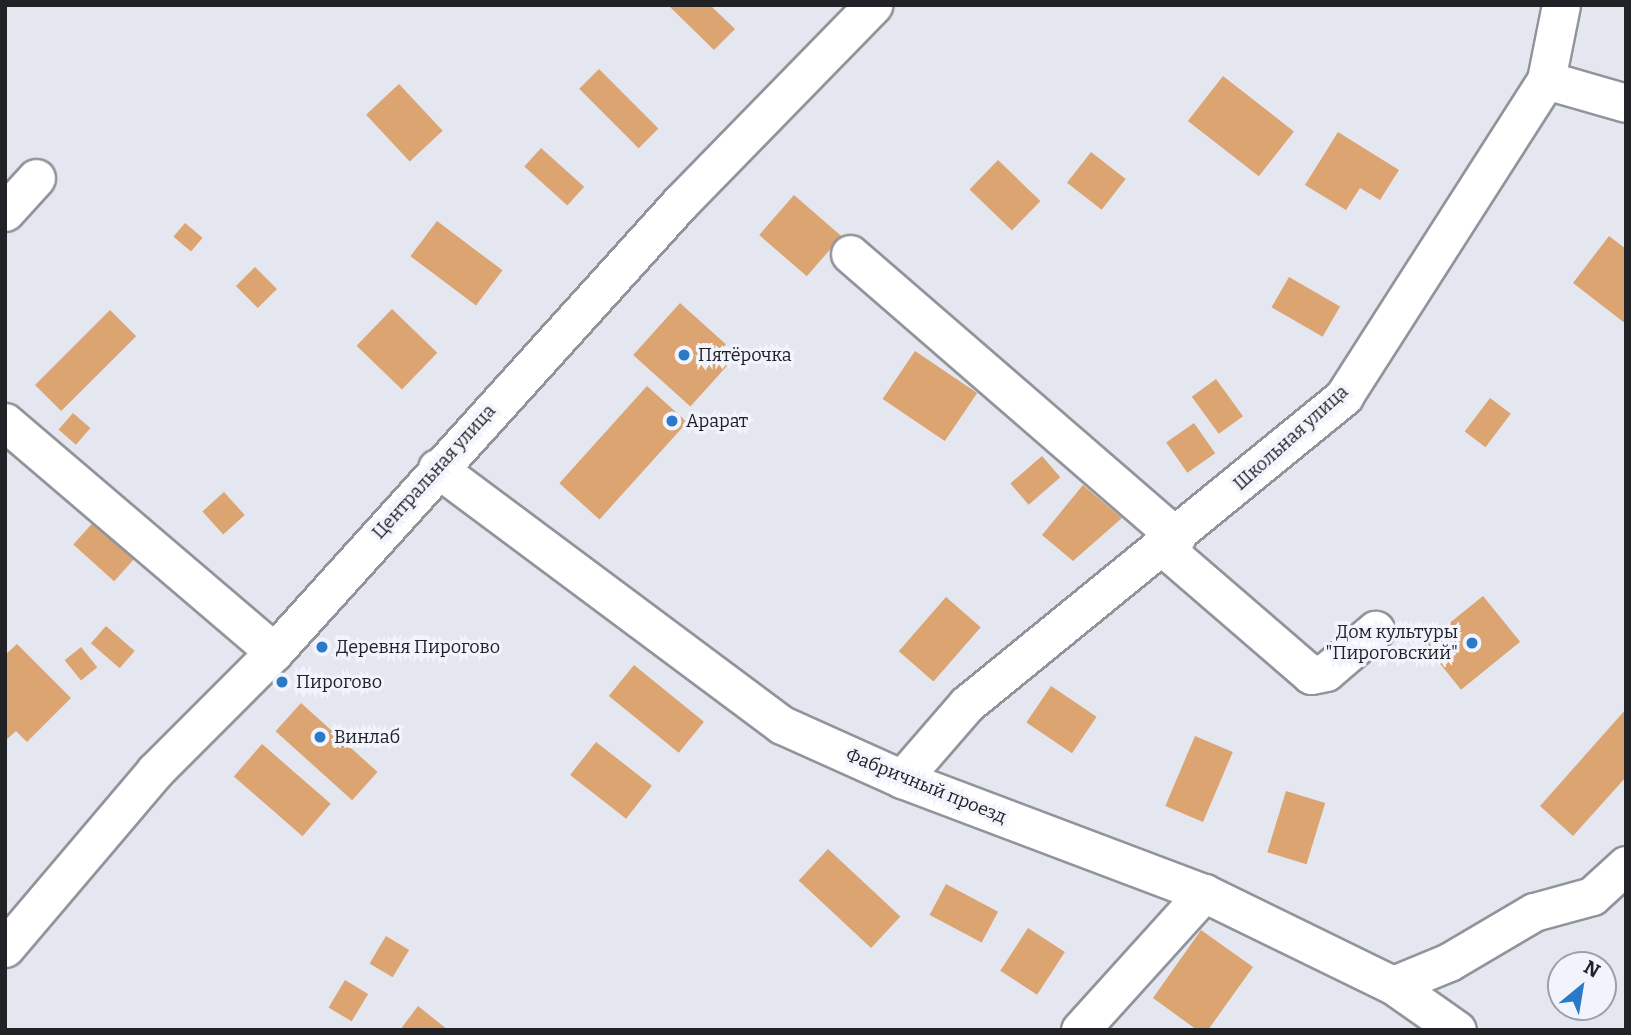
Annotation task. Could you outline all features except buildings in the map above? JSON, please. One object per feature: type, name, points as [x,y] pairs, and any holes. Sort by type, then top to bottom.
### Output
[{"type":"street","name":"Центральная улица","points":[[5,948],[146,780],[274,652],[437,468],[873,5]]},
{"type":"street","name":"Школьная улица","points":[[902,779],[967,704],[1171,542],[1344,396],[1546,80],[1561,5]]},
{"type":"street","points":[[1546,80],[1626,103]]},
{"type":"street","points":[[5,212],[36,178]]},
{"type":"street","points":[[850,254],[1171,542],[1311,675],[1326,672],[1376,630]]},
{"type":"street","points":[[5,422],[274,652]]},
{"type":"street","name":"Фабричный проезд","points":[[437,468],[782,725],[902,779],[1204,893],[1393,985],[1457,1030]]},
{"type":"street","points":[[1393,985],[1449,961],[1534,912],[1592,896],[1626,865]]},
{"type":"street","points":[[1080,1030],[1204,893]]},
{"type":"place","name":"Пятёрочка","points":[[684,355]]},
{"type":"place","name":"Арарат","points":[[672,421]]},
{"type":"place","name":"Дом культуры \"Пироговский\"","points":[[1472,643]]},
{"type":"place","name":"Деревня Пирогово","points":[[322,647]]},
{"type":"place","name":"Пирогово","points":[[282,682]]},
{"type":"place","name":"Винлаб","points":[[320,737]]}]
